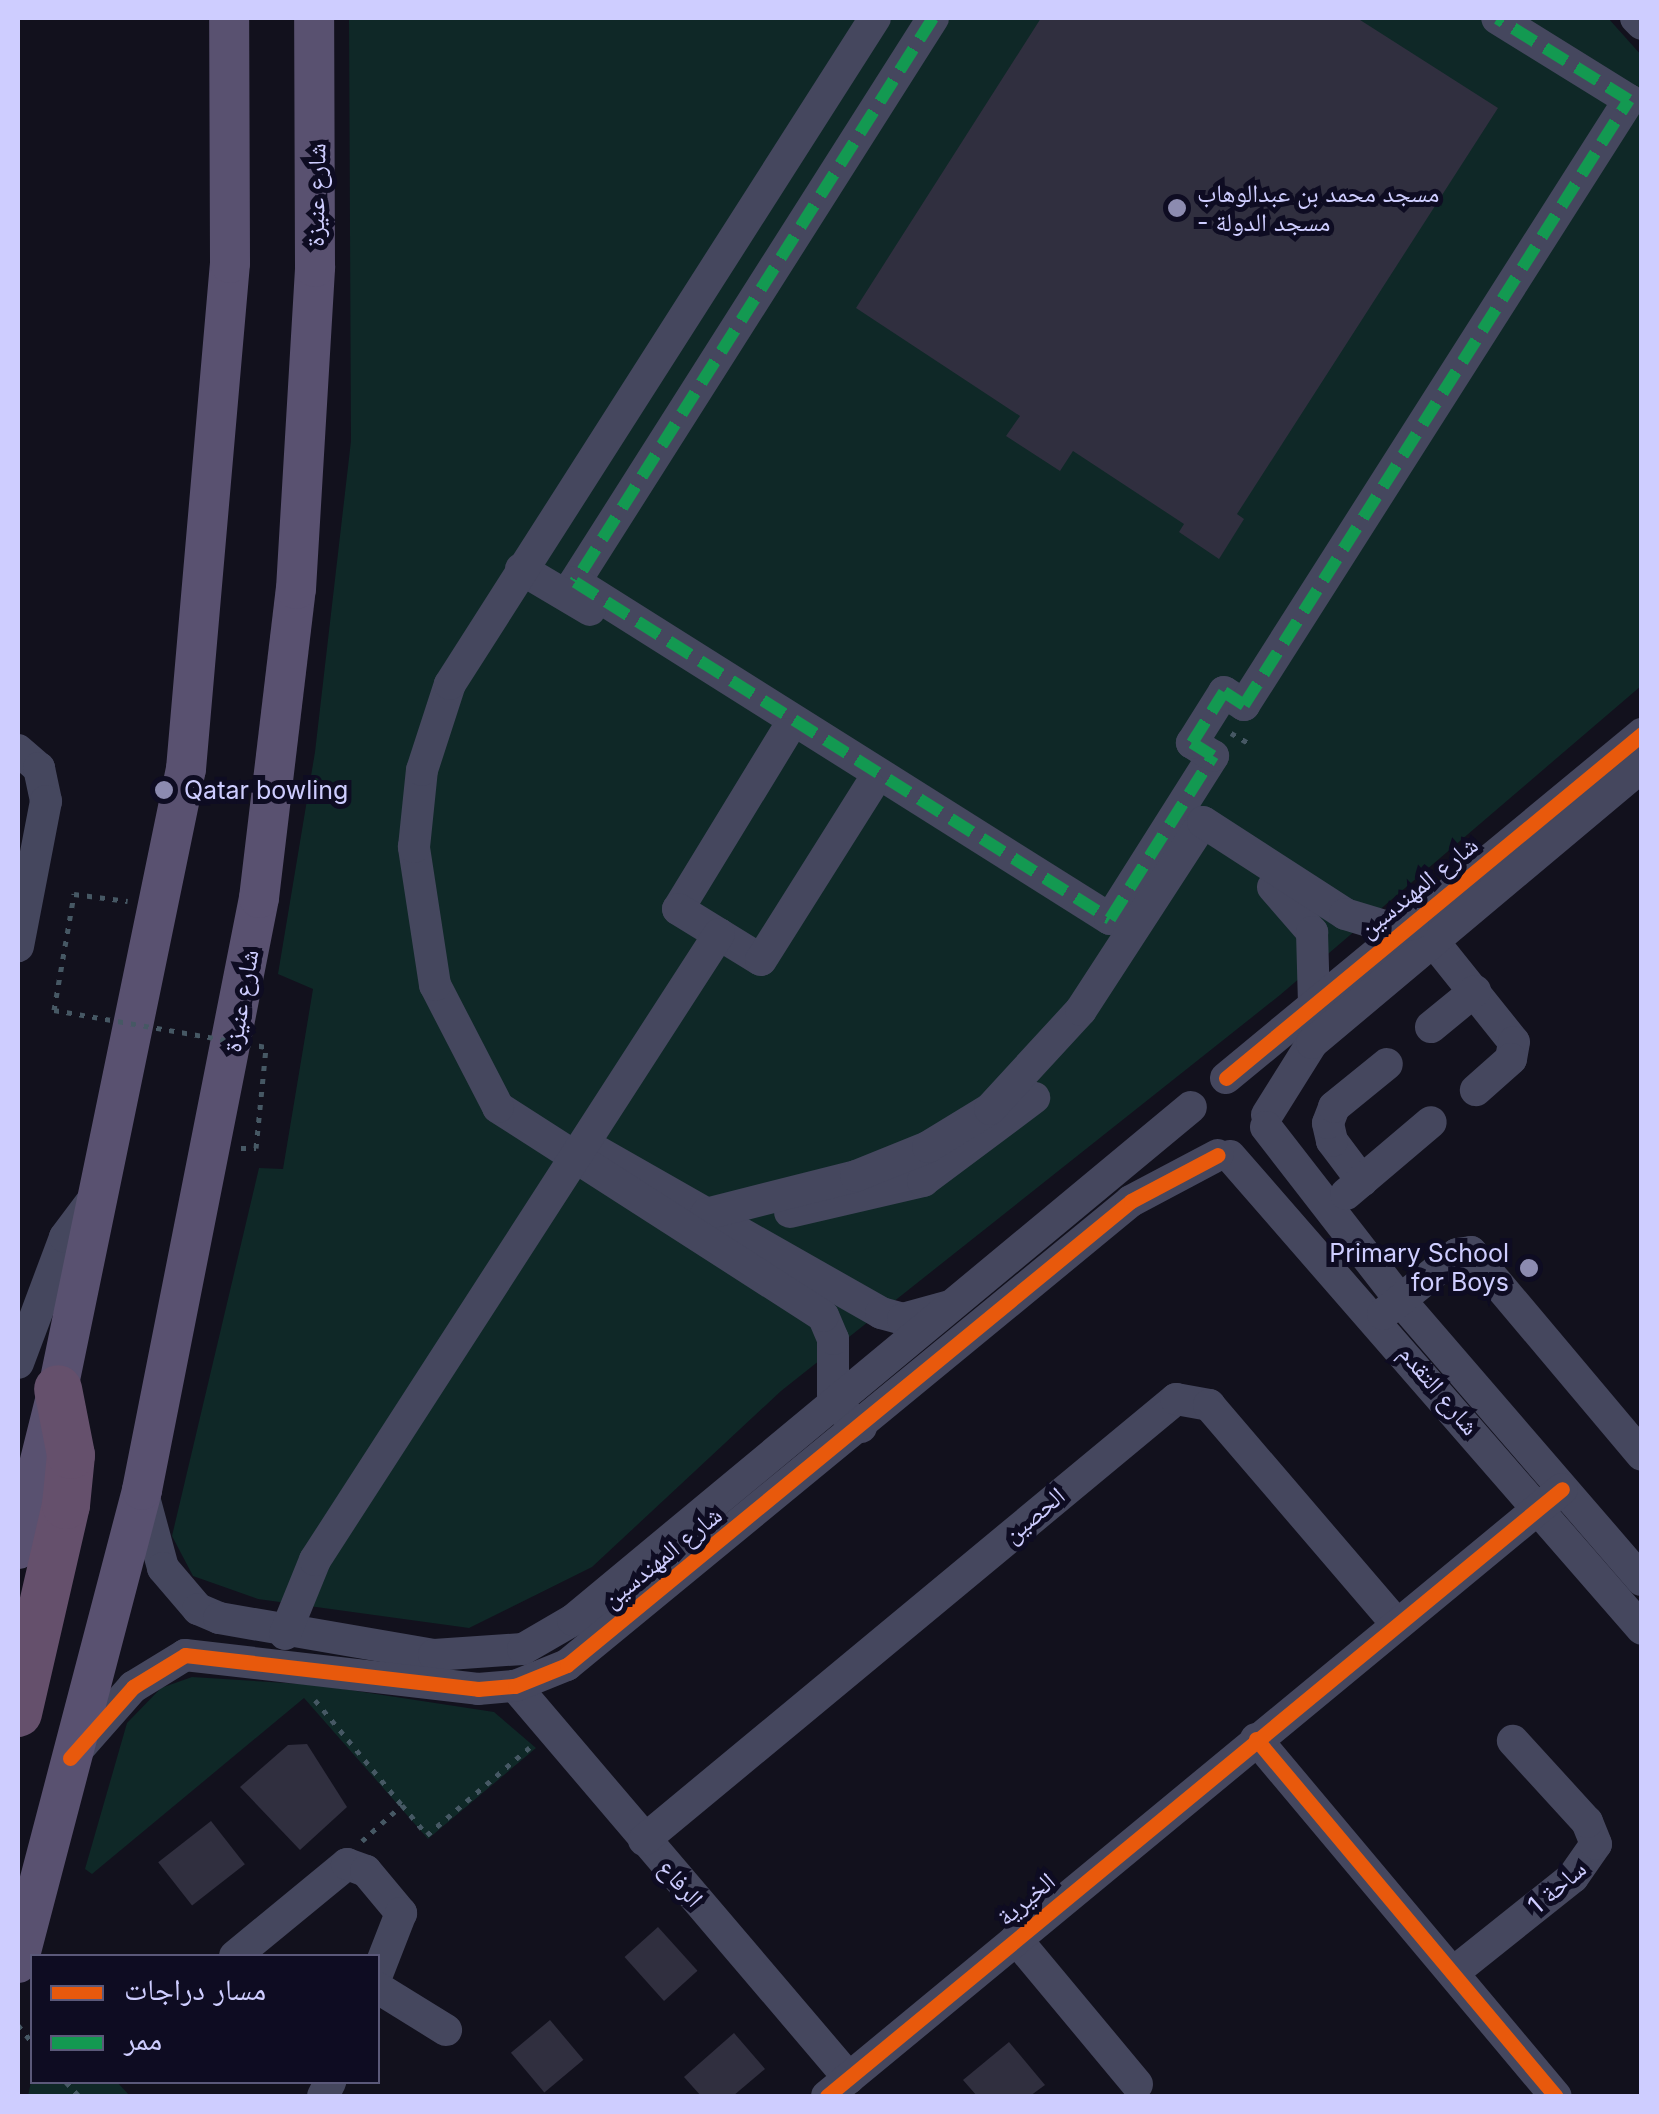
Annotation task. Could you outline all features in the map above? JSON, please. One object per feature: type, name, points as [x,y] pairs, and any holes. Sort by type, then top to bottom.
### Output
[{"type":"highway","points":[[18,1713],[66,1505],[71,1455],[58,1389]]},
{"type":"main road","points":[[18,1549],[58,1389],[160,904],[207,588],[230,263],[229,18]]},
{"type":"main road","name":"شارع عنيزة","points":[[18,1962],[142,1490],[218,1129],[277,750],[296,589],[315,267],[314,18]]},
{"type":"main road","points":[[315,57],[325,18]]},
{"type":"street","points":[[875,18],[439,714],[416,804],[415,892],[436,984],[475,1072],[508,1118],[706,1214],[881,1314],[903,1319],[950,1306]]},
{"type":"street","points":[[528,573],[894,18]]},
{"type":"street","points":[[933,18],[575,582],[1110,919],[1214,756],[1192,742],[1224,692],[1244,705],[1635,104],[1498,18]]},
{"type":"street","points":[[1636,18],[1642,24]]},
{"type":"street","points":[[528,573],[1122,948]]},
{"type":"street","points":[[785,734],[678,909],[760,960],[870,787]]},
{"type":"street","name":"شارع المهندسين","points":[[1266,1121],[1312,1043],[1423,932],[1642,734]]},
{"type":"street","points":[[18,750],[39,768],[46,800],[18,946]]},
{"type":"street","name":"شارع المهندسين","points":[[1226,1078],[1314,1004],[1423,932],[1642,766]]},
{"type":"street","points":[[769,1250],[770,1226],[782,1214],[923,1181],[1013,1118],[1068,1062],[1199,841],[1202,822],[1364,923],[1423,932],[1514,1042],[1511,1059],[1476,1090]]},
{"type":"street","points":[[706,1214],[856,1176],[969,1124],[1049,1051],[1199,841]]},
{"type":"street","points":[[1199,841],[1299,909],[1316,948],[1314,1004]]},
{"type":"street","points":[[286,1649],[316,1560],[719,934]]},
{"type":"street","points":[[1432,1027],[1475,991]]},
{"type":"street","points":[[1362,1181],[1328,1123],[1334,1107],[1386,1064]]},
{"type":"street","points":[[1226,1078],[1250,1084],[1266,1121],[1253,1148],[1224,1155],[1192,1131],[1191,1107],[1204,1087],[1226,1078]]},
{"type":"street","name":"شارع المهندسين","points":[[70,1758],[157,1667],[218,1653],[286,1649],[472,1658],[523,1650],[573,1620],[1191,1107]]},
{"type":"street","name":"شارع التقدم","points":[[1266,1121],[1328,1210],[1389,1309]]},
{"type":"street","points":[[1328,1210],[1431,1122]]},
{"type":"street","points":[[579,1152],[823,1316],[833,1339],[832,1403],[861,1428]]},
{"type":"street","name":"شارع المهندسين","points":[[142,1490],[177,1589],[219,1618],[286,1649],[464,1687],[515,1686],[583,1653],[861,1428],[1131,1201],[1224,1155]]},
{"type":"street","name":"شارع التقدم","points":[[1224,1155],[1389,1309],[1551,1499],[1642,1629]]},
{"type":"street","points":[[18,1362],[65,1236],[101,1190]]},
{"type":"street","points":[[1389,1309],[1457,1254],[1471,1252],[1642,1456]]},
{"type":"street","name":"الحصين","points":[[644,1840],[1176,1400],[1209,1405],[1396,1624]]},
{"type":"street","name":"شارع التقدم","points":[[1551,1499],[1642,1580]]},
{"type":"street","name":"الخيرية","points":[[838,2087],[1256,1738],[1551,1499]]},
{"type":"street","name":"الرفاع","points":[[515,1686],[644,1840],[838,2087]]},
{"type":"street","points":[[1256,1738],[1556,2096]]},
{"type":"street","name":"ساحة 1","points":[[1454,1972],[1573,1877],[1596,1844],[1587,1822],[1513,1741]]},
{"type":"street","points":[[237,1954],[347,1864],[366,1871],[401,1914],[380,1967]]},
{"type":"street","points":[[1016,1939],[1140,2092]]},
{"type":"street","points":[[380,1989],[446,2030]]},
{"type":"path","points":[[1229,732],[1252,745]]},
{"type":"path","points":[[160,904],[74,894],[54,1010],[266,1047],[256,1148]]},
{"type":"path","points":[[286,1649],[427,1836],[551,1729]]},
{"type":"path","points":[[347,1864],[402,1805]]},
{"type":"green space","points":[[349,18],[1608,18],[1642,56],[1641,686],[1280,995],[781,1391],[592,1567],[469,1628],[258,1599],[193,1576],[172,1536],[259,1168],[283,1169],[313,989],[278,974],[315,752],[351,441]]},
{"type":"green space","points":[[192,1677],[317,1685],[494,1712],[536,1748],[428,1839],[304,1698],[92,1874],[85,1869],[127,1723],[161,1688]]},
{"type":"green space","points":[[31,2084],[119,2084],[130,2096],[28,2096]]},
{"type":"building","name":"مسجد محمد بن عبدالوهاب - مسجد الدولة","points":[[1041,18],[1357,18],[1498,108],[1237,514],[1244,519],[1219,559],[1179,532],[1184,524],[1073,451],[1060,471],[1006,436],[1020,416],[856,308]]},
{"type":"building","points":[[307,1744],[347,1807],[300,1850],[240,1787],[288,1745]]},
{"type":"building","points":[[211,1821],[245,1864],[192,1906],[158,1862]]},
{"type":"building","points":[[658,1927],[697,1971],[664,2001],[625,1957]]},
{"type":"building","points":[[550,2020],[583,2060],[544,2093],[511,2053]]},
{"type":"building","points":[[734,2033],[765,2069],[733,2096],[701,2096],[684,2077]]},
{"type":"building","points":[[1009,2042],[1045,2085],[1030,2096],[977,2096],[963,2080]]},
{"type":"marked path","points":[[933,18],[575,582],[1110,919],[1213,756],[1192,743],[1224,692],[1244,705],[1629,100],[1497,18]]},
{"type":"cycle path","points":[[1226,1078],[1642,734]]},
{"type":"cycle path","points":[[70,1758],[133,1687],[185,1655],[478,1689],[515,1686],[567,1665],[1131,1201],[1218,1155]]},
{"type":"cycle path","points":[[827,2096],[1562,1489]]},
{"type":"cycle path","points":[[1256,1739],[1556,2096]]},
{"type":"place","name":"مسجد محمد بن عبدالوهاب - مسجد الدولة","points":[[1177,208]]},
{"type":"place","name":"Qatar bowling","points":[[164,790]]},
{"type":"place","name":"Primary School for Boys","points":[[1529,1268]]}]
